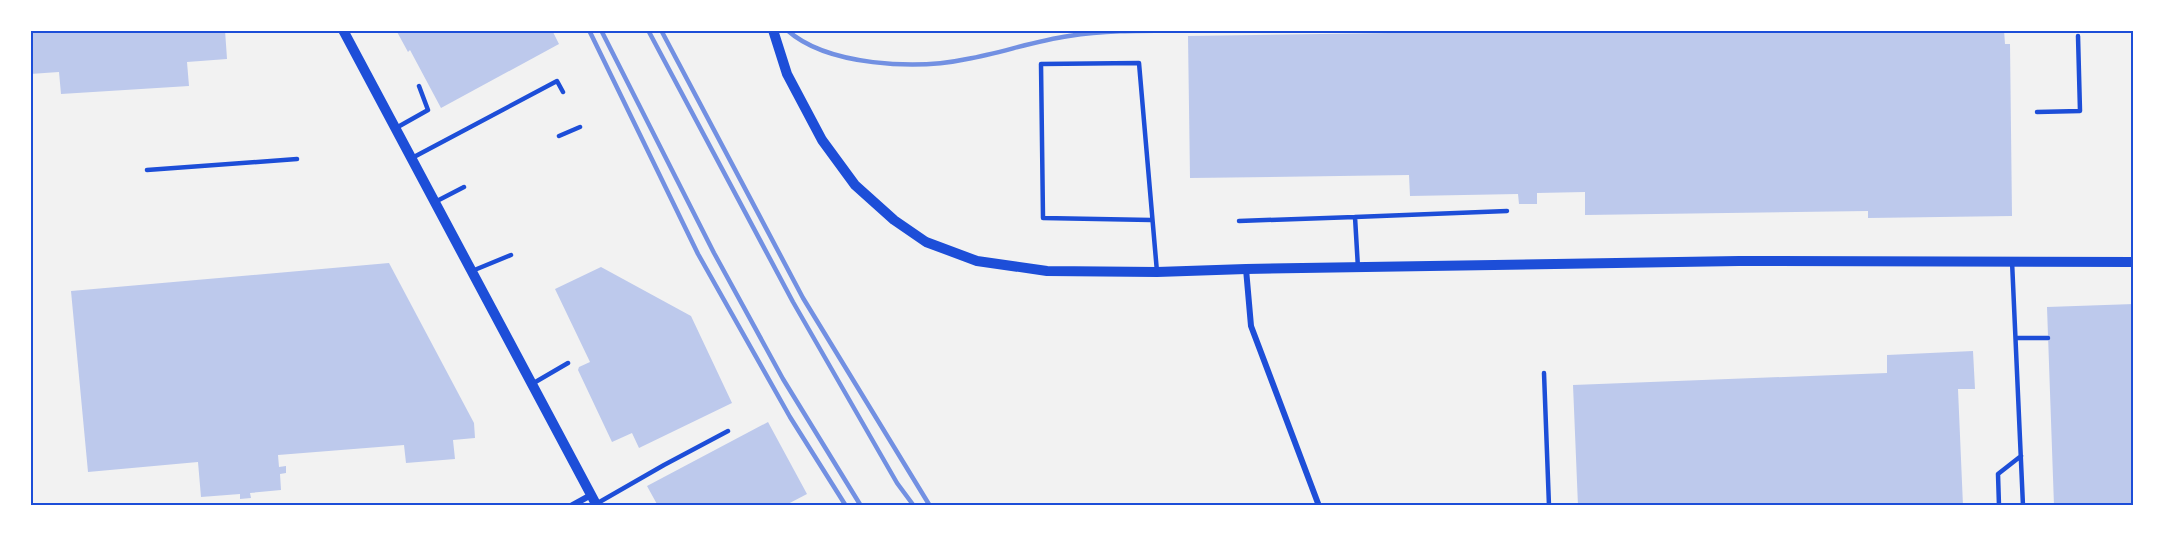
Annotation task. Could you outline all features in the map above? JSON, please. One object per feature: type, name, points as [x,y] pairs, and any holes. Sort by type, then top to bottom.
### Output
[{"type":"street","points":[[343,30],[595,502],[571,506]]},
{"type":"street","points":[[773,30],[787,74],[822,140],[855,184],[894,220],[926,242],[977,261],[1047,271],[1157,272],[1739,261],[2134,262]]},
{"type":"street","points":[[1246,269],[1251,326],[1319,506]]},
{"type":"lane","points":[[2037,112],[2080,111],[2078,36]]},
{"type":"lane","points":[[1151,220],[1043,218],[1041,64],[1139,63],[1157,272]]},
{"type":"lane","points":[[412,158],[557,81],[563,92]]},
{"type":"lane","points":[[396,128],[428,110],[419,86]]},
{"type":"lane","points":[[559,136],[580,127]]},
{"type":"lane","points":[[147,170],[297,159]]},
{"type":"lane","points":[[435,202],[464,187]]},
{"type":"lane","points":[[1239,221],[1507,211]]},
{"type":"lane","points":[[1355,217],[1358,268]]},
{"type":"lane","points":[[472,271],[511,255]]},
{"type":"lane","points":[[2012,261],[2023,506]]},
{"type":"lane","points":[[2016,338],[2048,338]]},
{"type":"lane","points":[[532,384],[568,363]]},
{"type":"lane","points":[[1544,374],[1549,506]]},
{"type":"lane","points":[[595,502],[728,431]]},
{"type":"lane","points":[[1999,506],[1998,474],[2021,456]]},
{"type":"building","points":[[30,30],[225,30],[227,59],[187,62],[189,86],[61,94],[59,72],[30,74]]},
{"type":"building","points":[[396,30],[552,30],[559,44],[441,108],[410,50],[408,52]]},
{"type":"building","points":[[1586,30],[2004,30],[2005,44],[2010,44],[2012,216],[1868,218],[1868,211],[1585,215],[1585,192],[1537,193],[1537,204],[1519,204],[1518,194],[1410,196],[1409,175],[1190,178],[1188,36]]},
{"type":"building","points":[[389,263],[474,423],[475,438],[453,440],[455,459],[406,463],[404,445],[278,455],[279,467],[286,466],[286,473],[280,474],[281,490],[250,493],[251,498],[240,499],[240,494],[201,497],[198,462],[88,472],[71,291]]},
{"type":"building","points":[[601,267],[691,316],[732,403],[639,448],[632,433],[612,442],[578,370],[579,367],[590,362],[555,289]]},
{"type":"building","points":[[2134,304],[2134,506],[2054,506],[2047,307]]},
{"type":"building","points":[[1973,351],[1975,389],[1958,389],[1963,506],[1578,506],[1573,385],[1887,373],[1887,355]]},
{"type":"building","points":[[768,422],[807,494],[784,506],[658,506],[647,486]]},
{"type":"railway","points":[[589,30],[698,254],[790,417],[846,506]]},
{"type":"railway","points":[[601,30],[714,253],[783,379],[861,506]]},
{"type":"railway","points":[[648,30],[793,302],[897,483],[914,506]]},
{"type":"railway","points":[[661,30],[803,298],[930,506]]},
{"type":"railway","points":[[787,30],[804,42],[825,51],[848,58],[898,64],[923,64],[967,59],[1043,41],[1086,34],[1120,31],[1205,30]]}]
